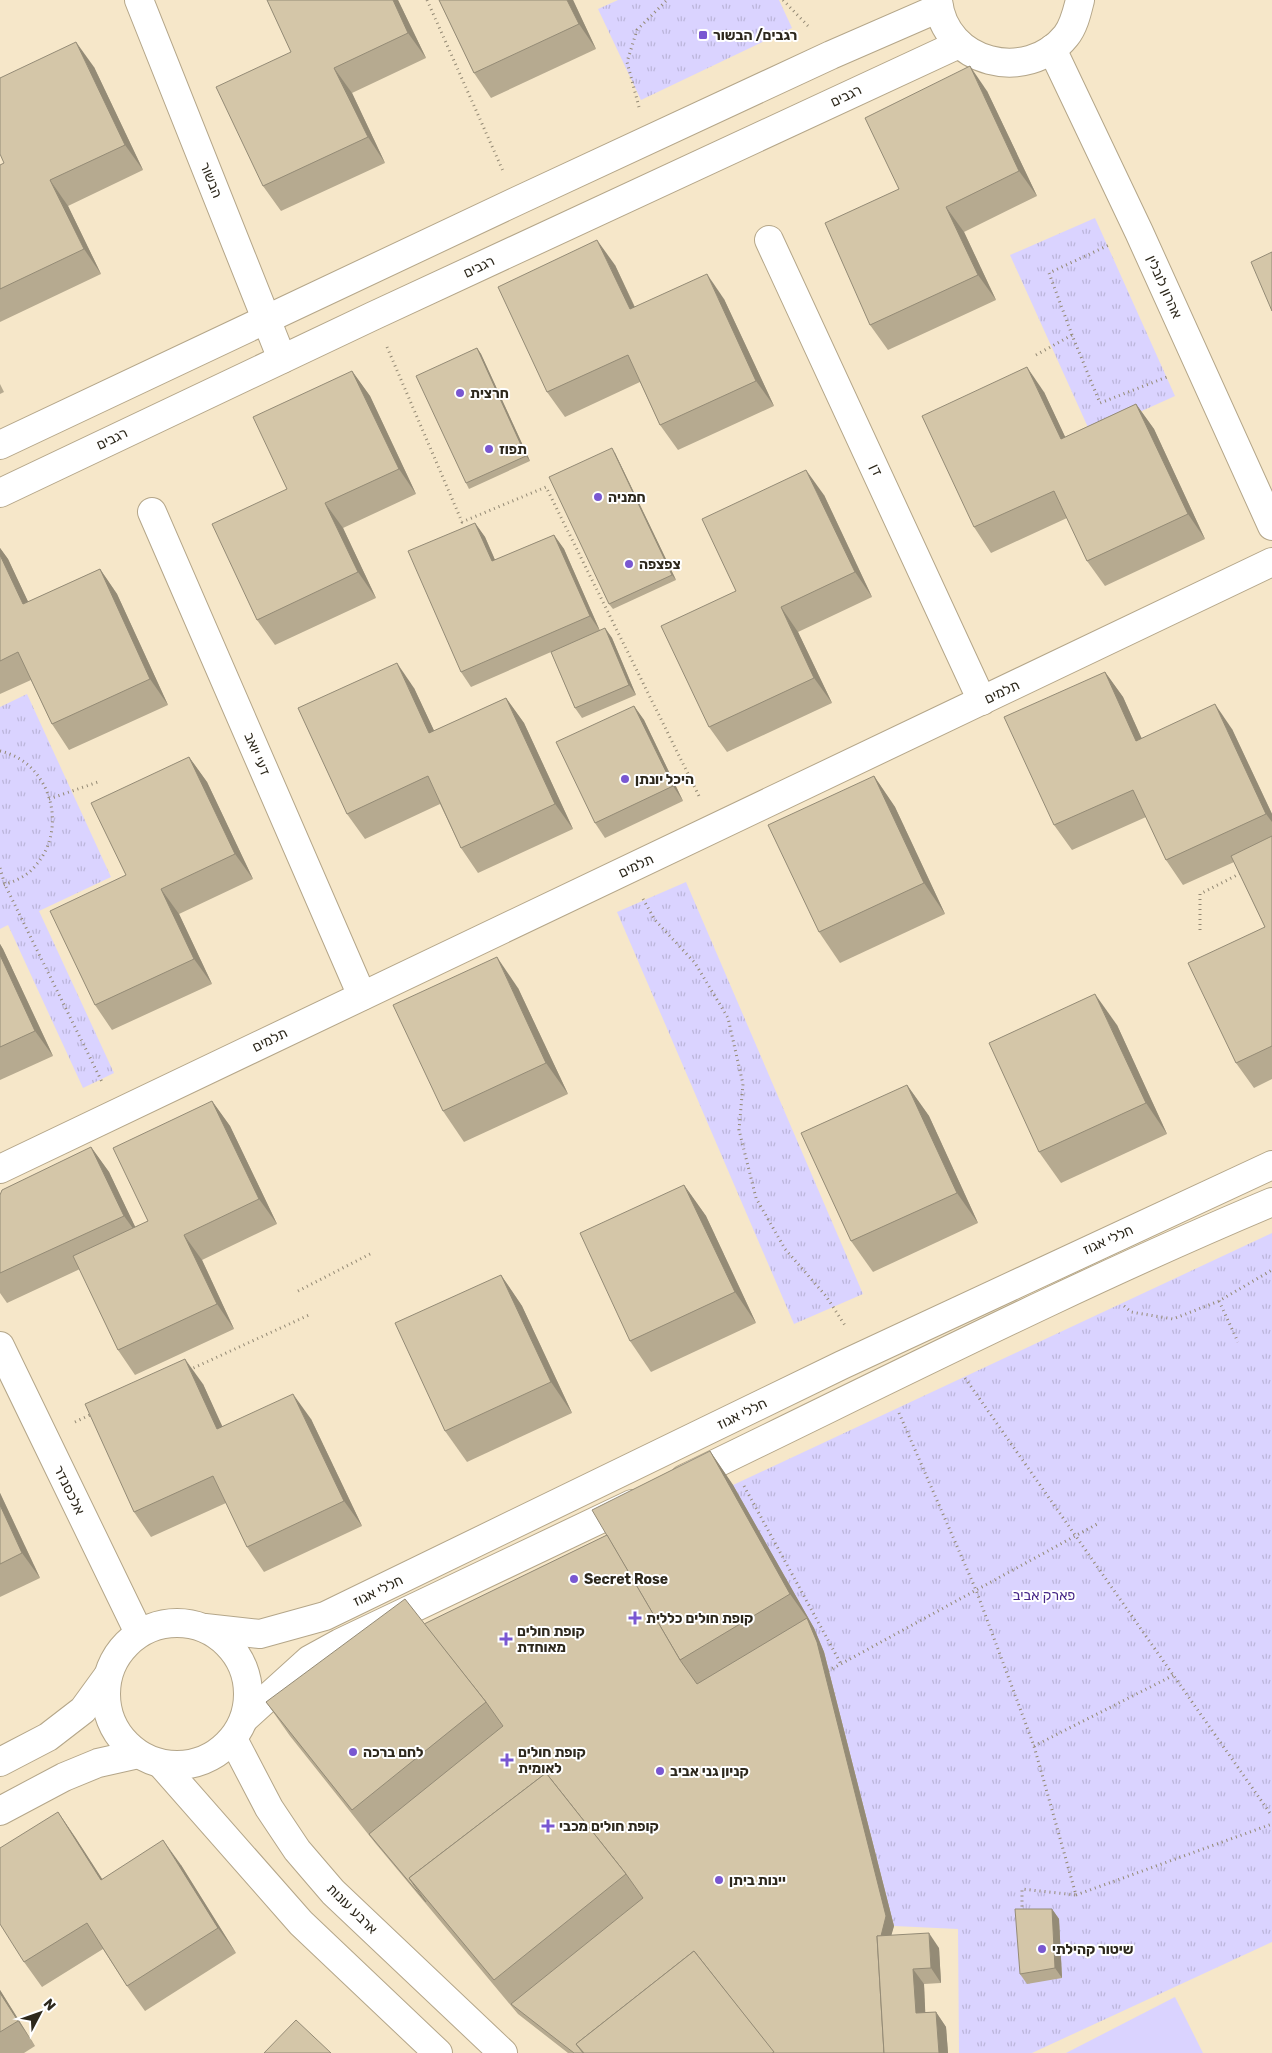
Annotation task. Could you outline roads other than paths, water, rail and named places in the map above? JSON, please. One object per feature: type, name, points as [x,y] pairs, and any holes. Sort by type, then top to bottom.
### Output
[{"type":"street","name":"הבשור","points":[[139,0],[282,359]]},
{"type":"street","points":[[0,445],[266,318],[938,4],[943,21],[959,44],[973,54],[988,61],[1004,64],[1021,63],[1038,58],[1052,49],[1067,35],[1076,17],[1080,0]]},
{"type":"street","name":"רגבים","points":[[0,493],[373,316],[959,44]]},
{"type":"street","name":"אהרון לובלין","points":[[1052,49],[1139,232],[1272,526]]},
{"type":"street","name":"דן","points":[[769,240],[982,701]]},
{"type":"street","name":"דעי יואב","points":[[152,512],[362,996]]},
{"type":"street","name":"תלמים","points":[[0,1169],[1272,562]]},
{"type":"street","name":"חללי אגוז","points":[[206,1628],[260,1634],[325,1616],[864,1354],[1272,1165]]},
{"type":"street","points":[[0,1811],[64,1777],[98,1763],[150,1760],[182,1766],[201,1762],[219,1753],[239,1729],[310,1660],[340,1643],[885,1383],[946,1351],[1096,1280],[1272,1202]]},
{"type":"street","name":"אלכסנדר","points":[[0,1346],[139,1633]]},
{"type":"street","points":[[0,1762],[48,1737],[83,1710],[106,1678],[122,1647],[139,1633],[159,1624],[181,1622],[206,1628],[224,1640],[238,1656],[246,1676],[249,1698],[239,1729]]},
{"type":"street","points":[[106,1678],[105,1700],[110,1721],[122,1740],[150,1760],[301,1923],[438,2053]]},
{"type":"street","name":"ארבע עונות","points":[[239,1729],[269,1808],[303,1857],[334,1892],[503,2053]]},
{"type":"place","name":"רגבים/ הבשור","points":[[703,35]]},
{"type":"place","name":"חרצית","points":[[460,393]]},
{"type":"place","name":"תפוז","points":[[489,449]]},
{"type":"place","name":"חמניה","points":[[598,497]]},
{"type":"place","name":"צפצפה","points":[[629,564]]},
{"type":"place","name":"היכל יונתן","points":[[625,779]]},
{"type":"place","name":"Secret Rose","points":[[574,1579]]},
{"type":"place","name":"קופת חולים כללית","points":[[635,1618]]},
{"type":"place","name":"קופת חולים מאוחדת","points":[[506,1639]]},
{"type":"place","name":"לחם ברכה","points":[[353,1752]]},
{"type":"place","name":"קופת חולים לאומית","points":[[507,1760]]},
{"type":"place","name":"קניון גני אביב","points":[[660,1771]]},
{"type":"place","name":"קופת חולים מכבי","points":[[548,1826]]},
{"type":"place","name":"יינות ביתן","points":[[719,1880]]},
{"type":"place","name":"שיטור קהילתי","points":[[1042,1949]]},
{"type":"park label","name":"פארק אביב","points":[[1044,1595]]}]
